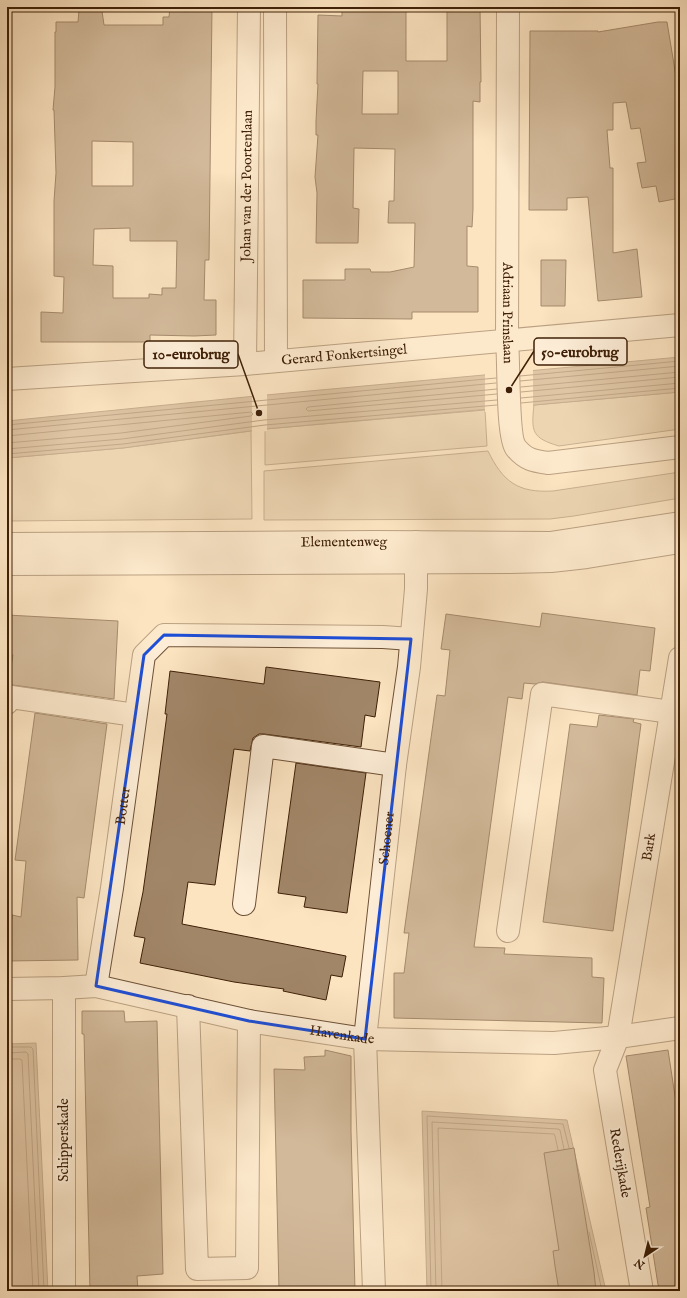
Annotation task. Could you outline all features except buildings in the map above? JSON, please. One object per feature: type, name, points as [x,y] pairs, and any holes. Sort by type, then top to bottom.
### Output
[{"type":"street","name":"Johan van der Poortenlaan","points":[[245,364],[249,7]]},
{"type":"street","name":"Johan van der Poortenlaan","points":[[275,7],[276,361]]},
{"type":"street","name":"Adriaan Prinslaan","points":[[508,7],[508,350],[510,421],[515,446],[528,460],[548,463],[680,447]]},
{"type":"street","name":"Gerard Fonkertsingel","points":[[7,379],[276,361],[508,350],[680,325]]},
{"type":"street","name":"Elementenweg","points":[[7,564],[416,552],[550,543],[680,523]]},
{"type":"street","name":"Elementenweg","points":[[7,544],[416,552],[551,560],[587,557],[680,542]]},
{"type":"street","name":"Schoener","points":[[365,1039],[395,765],[409,666],[416,589],[416,552]]},
{"type":"street","name":"Botter","points":[[96,986],[112,888],[144,655],[164,635],[383,637],[411,639]]},
{"type":"street","name":"Bark","points":[[618,1037],[680,658]]},
{"type":"street","points":[[508,931],[542,694],[671,712]]},
{"type":"street","points":[[7,703],[12,697],[135,715]]},
{"type":"street","points":[[244,904],[263,746],[395,765]]},
{"type":"street","name":"Havenkade","points":[[7,989],[96,986],[249,1020],[365,1039],[554,1043],[618,1037],[680,1028]]},
{"type":"street","name":"Schipperskade","points":[[64,988],[64,1291]]},
{"type":"street","points":[[188,1006],[197,1269],[246,1268],[249,1020]]},
{"type":"street","name":"Rederijkade","points":[[618,1037],[605,1070],[642,1291]]},
{"type":"street","points":[[365,1039],[374,1291]]},
{"type":"highlighted area","points":[[164,635],[411,639],[365,1039],[249,1021],[96,986],[144,655]]},
{"type":"shaded area","points":[[680,392],[680,429],[559,446],[538,437],[533,428],[534,405]]},
{"type":"shaded area","points":[[485,410],[487,446],[265,465],[265,429]]},
{"type":"shaded area","points":[[251,431],[252,519],[7,521],[7,458],[123,448]]},
{"type":"shaded area","points":[[488,451],[506,478],[521,487],[530,490],[553,491],[680,472],[680,498],[550,519],[264,520],[264,471]]},
{"type":"water","points":[[680,357],[680,392],[265,429],[123,448],[7,458],[7,421],[266,395]]},
{"type":"water","points":[[36,1043],[48,1291],[7,1291],[7,1044]]},
{"type":"water","points":[[422,1111],[567,1120],[606,1291],[427,1291]]},
{"type":"pier","points":[[533,368],[533,407],[485,412],[485,373]]},
{"type":"pier","points":[[267,393],[267,431],[252,433],[252,395]]},
{"type":"place","name":"50-eurobrug","points":[[509,390]]},
{"type":"place","name":"10-eurobrug","points":[[259,413]]}]
